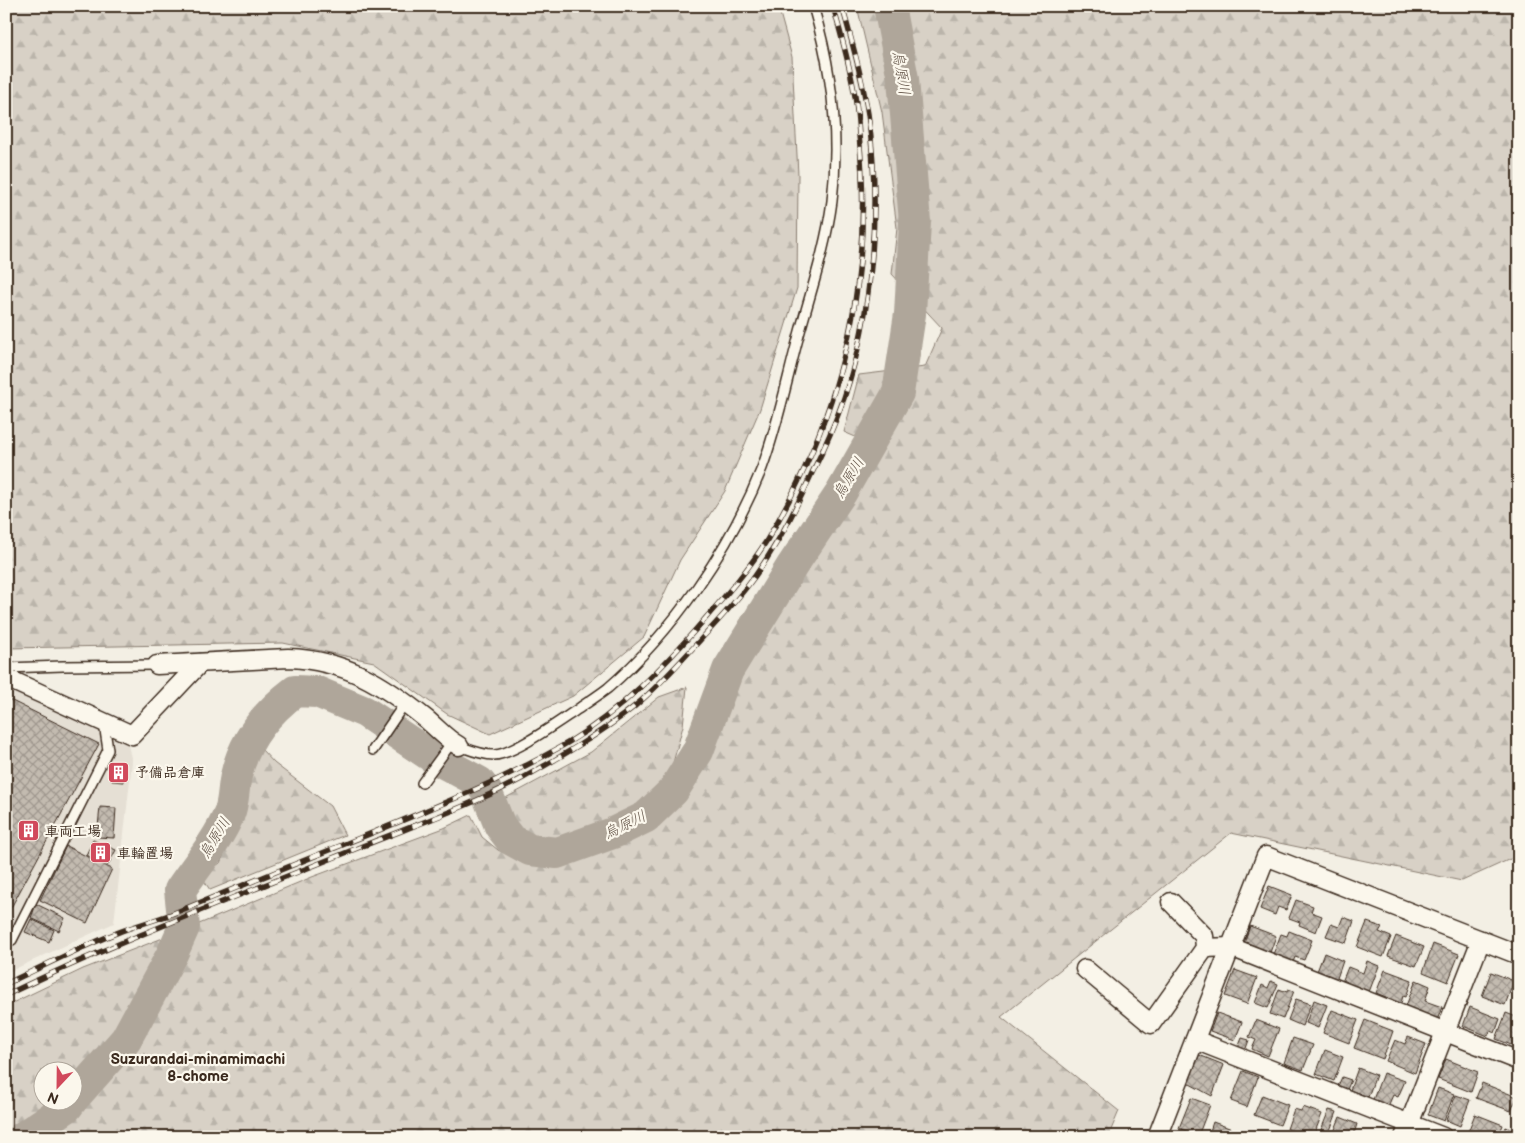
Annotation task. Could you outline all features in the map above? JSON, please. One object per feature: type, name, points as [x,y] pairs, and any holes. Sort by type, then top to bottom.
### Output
[{"type":"street","points":[[157,665],[309,659],[339,666],[364,676],[402,706],[426,720],[452,746]]},
{"type":"street","points":[[6,682],[13,681],[132,735],[200,663]]},
{"type":"street","points":[[1162,1135],[1195,1040],[1266,856],[1519,955]]},
{"type":"street","points":[[1085,968],[1151,1024],[1205,948],[1204,936],[1171,902]]},
{"type":"street","points":[[1406,1130],[1481,940]]},
{"type":"street","points":[[1205,948],[1230,947],[1519,1061]]},
{"type":"street","points":[[1195,1040],[1406,1130],[1443,1137]]},
{"type":"lane","points":[[422,783],[452,746],[483,754],[497,755],[520,746],[607,689],[649,649],[688,601],[746,505],[762,467],[779,413],[821,255],[832,203],[836,154],[834,115],[824,44],[814,6]]},
{"type":"lane","points":[[6,668],[157,665]]},
{"type":"lane","points":[[373,750],[402,706]]},
{"type":"lane","points":[[6,943],[12,940],[108,750],[107,724]]},
{"type":"shaded area","points":[[14,689],[116,734],[128,745],[132,762],[114,923],[6,973],[6,690]]},
{"type":"green space","points":[[6,6],[778,6],[792,57],[798,175],[797,288],[760,409],[725,491],[680,560],[644,637],[573,696],[490,734],[447,714],[374,662],[283,643],[6,648]]},
{"type":"green space","points":[[857,6],[1519,6],[1519,855],[1462,881],[1231,833],[1001,1017],[1119,1111],[1108,1137],[6,1137],[6,1006],[83,969],[312,877],[444,828],[471,815],[482,837],[498,850],[521,861],[545,858],[538,847],[512,823],[500,801],[591,752],[659,697],[687,687],[683,726],[670,774],[691,787],[729,654],[780,568],[876,446],[844,432],[859,375],[925,367],[942,328],[892,274],[897,228],[882,112]]},
{"type":"green space","points":[[262,750],[274,763],[330,806],[345,835],[210,890],[201,876],[220,863],[238,824],[243,772]]},
{"type":"building","name":"車両工場","points":[[6,698],[99,744],[6,917]]},
{"type":"building","name":"予備品倉庫","points":[[114,763],[125,763],[123,782],[112,781]]},
{"type":"building","points":[[100,807],[116,808],[114,838],[97,837]]},
{"type":"building","name":"車輪置場","points":[[93,840],[116,850],[108,865],[86,855]]},
{"type":"building","points":[[66,846],[112,869],[87,923],[40,900]]},
{"type":"building","points":[[1269,886],[1292,895],[1286,910],[1278,907],[1275,915],[1260,909]]},
{"type":"building","points":[[1296,900],[1313,906],[1311,912],[1322,916],[1316,932],[1299,925],[1300,922],[1289,918]]},
{"type":"building","points":[[36,904],[65,918],[59,931],[31,918]]},
{"type":"building","points":[[1343,917],[1354,921],[1346,943],[1326,936],[1331,924],[1339,927]]},
{"type":"building","points":[[31,919],[54,930],[49,942],[25,932]]},
{"type":"building","points":[[1367,922],[1382,927],[1379,932],[1391,937],[1383,957],[1357,947]]},
{"type":"building","points":[[1250,926],[1276,936],[1268,958],[1243,946]]},
{"type":"building","points":[[1289,931],[1312,940],[1304,960],[1295,957],[1292,965],[1272,957],[1281,934],[1287,936]]},
{"type":"building","points":[[1396,936],[1424,947],[1416,966],[1388,956]]},
{"type":"building","points":[[1433,944],[1459,954],[1448,982],[1423,972]]},
{"type":"building","points":[[1324,953],[1343,961],[1336,981],[1316,974]]},
{"type":"building","points":[[1367,961],[1379,966],[1369,992],[1342,982],[1348,967],[1363,973]]},
{"type":"building","points":[[1235,970],[1257,978],[1247,1004],[1225,996]]},
{"type":"building","points":[[1385,970],[1412,980],[1406,997],[1403,996],[1401,1003],[1376,993]]},
{"type":"building","points":[[1491,972],[1514,981],[1505,1005],[1482,996]]},
{"type":"building","points":[[1416,980],[1430,986],[1425,1001],[1442,1007],[1436,1023],[1404,1011]]},
{"type":"building","points":[[1271,981],[1278,984],[1268,1008],[1255,1003],[1262,985],[1268,988]]},
{"type":"building","points":[[1279,989],[1287,992],[1288,989],[1294,991],[1283,1019],[1270,1014]]},
{"type":"building","points":[[1296,999],[1311,1004],[1302,1026],[1288,1020]]},
{"type":"building","points":[[1314,1000],[1327,1005],[1318,1028],[1306,1023]]},
{"type":"building","points":[[1470,1007],[1500,1019],[1495,1033],[1490,1031],[1488,1036],[1463,1026]]},
{"type":"building","points":[[1332,1010],[1358,1020],[1349,1043],[1323,1033]]},
{"type":"building","points":[[1217,1013],[1242,1022],[1235,1040],[1210,1031]]},
{"type":"building","points":[[1506,1013],[1519,1018],[1519,1033],[1514,1046],[1496,1039]]},
{"type":"building","points":[[1256,1020],[1279,1029],[1268,1056],[1252,1049],[1256,1040],[1249,1037]]},
{"type":"building","points":[[1365,1020],[1393,1031],[1383,1059],[1354,1048]]},
{"type":"building","points":[[1408,1037],[1426,1044],[1415,1073],[1386,1061],[1395,1040],[1405,1044]]},
{"type":"building","points":[[1242,1038],[1249,1040],[1245,1051],[1238,1048]]},
{"type":"building","points":[[1293,1038],[1313,1045],[1303,1070],[1284,1063]]},
{"type":"building","points":[[1325,1050],[1343,1057],[1334,1081],[1316,1074]]},
{"type":"building","points":[[1199,1055],[1224,1065],[1212,1096],[1188,1083]]},
{"type":"building","points":[[1446,1059],[1478,1072],[1471,1092],[1438,1079]]},
{"type":"building","points":[[1358,1068],[1376,1075],[1368,1097],[1350,1090]]},
{"type":"building","points":[[1243,1071],[1258,1077],[1247,1107],[1231,1101]]},
{"type":"building","points":[[1383,1073],[1405,1081],[1398,1097],[1393,1095],[1386,1111],[1371,1105]]},
{"type":"building","points":[[1342,1077],[1351,1080],[1346,1092],[1337,1088]]},
{"type":"building","points":[[1482,1083],[1517,1097],[1511,1111],[1476,1098]]},
{"type":"building","points":[[1438,1088],[1454,1094],[1444,1121],[1428,1115]]},
{"type":"building","points":[[1262,1095],[1288,1105],[1280,1125],[1254,1115]]},
{"type":"building","points":[[1456,1095],[1470,1100],[1460,1126],[1446,1120]]},
{"type":"building","points":[[1191,1098],[1210,1105],[1198,1136],[1179,1128]]},
{"type":"building","points":[[1303,1107],[1322,1114],[1313,1137],[1300,1137],[1292,1134],[1293,1131],[1287,1129],[1294,1109],[1301,1111]]},
{"type":"building","points":[[1329,1110],[1337,1112],[1329,1133],[1321,1130]]},
{"type":"building","points":[[1475,1114],[1503,1125],[1498,1137],[1466,1137]]},
{"type":"building","points":[[1340,1117],[1357,1124],[1353,1137],[1332,1137]]},
{"type":"building","points":[[1213,1122],[1232,1129],[1229,1137],[1208,1137]]},
{"type":"building","points":[[1506,1127],[1514,1131],[1511,1137],[1502,1137]]},
{"type":"waterway","name":"烏原川","points":[[82,1089],[126,1039],[172,954],[184,927],[180,890],[213,844],[229,814],[236,776],[251,739],[275,708],[295,691],[317,692],[365,712],[431,756],[479,782],[486,791],[500,826],[510,839],[530,850],[557,853],[613,833],[646,817],[673,791],[698,751],[728,670],[792,566],[841,493],[898,393],[910,314],[915,222],[903,79],[889,6]]},
{"type":"waterway","name":"烏原川","points":[[23,1137],[63,1110]]},
{"type":"railway","points":[[6,984],[126,929],[174,913],[377,831],[499,779],[546,755],[607,716],[641,686],[689,637],[729,591],[767,540],[793,492],[815,444],[833,395],[847,345],[856,294],[862,242],[862,189],[855,96],[833,6]]},
{"type":"railway","points":[[6,995],[137,936],[443,815],[523,778],[566,753],[635,706],[670,673],[736,600],[763,564],[800,500],[844,398],[862,330],[868,294],[874,221],[872,149],[863,86],[842,6]]},
{"type":"place","name":"予備品倉庫","points":[[119,772]]},
{"type":"place","name":"車両工場","points":[[29,831]]},
{"type":"place","name":"車輪置場","points":[[101,853]]},
{"type":"district","name":"Suzurandai-minamimachi 8-chome","points":[[198,1068]]}]
